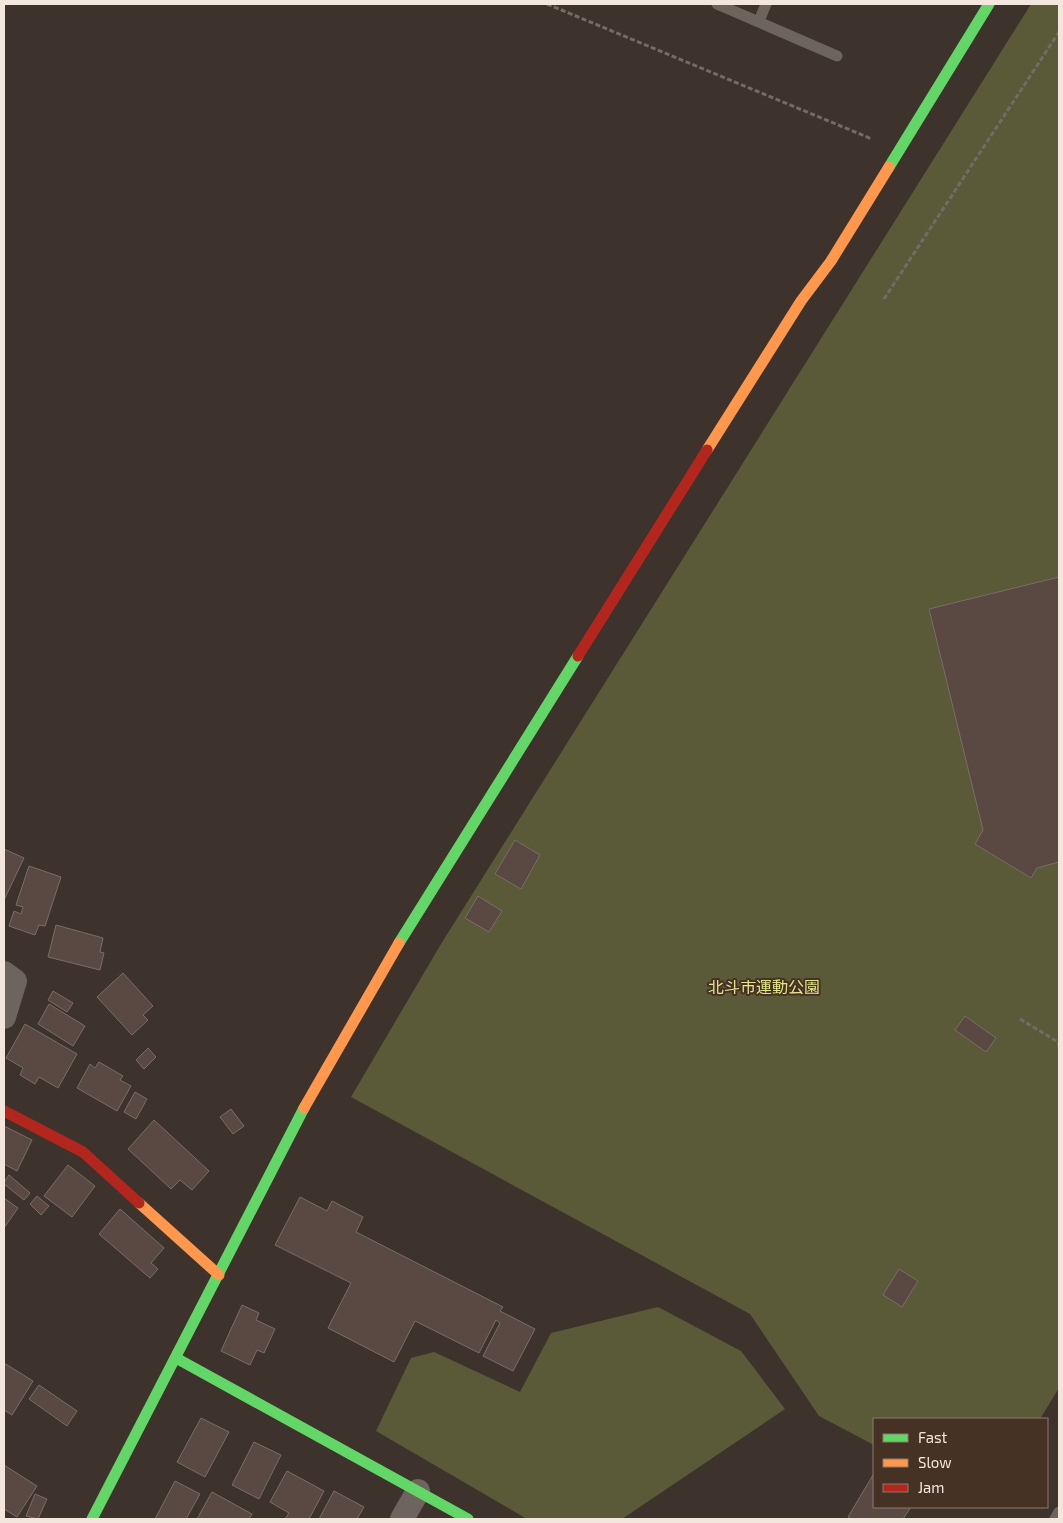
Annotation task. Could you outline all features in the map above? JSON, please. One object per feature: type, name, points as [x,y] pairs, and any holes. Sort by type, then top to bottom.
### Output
[{"type":"street","points":[[92,1519],[313,1090],[414,917],[801,301],[831,261],[987,4]]},
{"type":"street","points":[[4,972],[15,981],[4,1017]]},
{"type":"street","points":[[4,1111],[83,1152],[219,1275]]},
{"type":"street","points":[[176,1358],[468,1519]]},
{"type":"street","points":[[402,1519],[418,1491]]},
{"type":"lane","points":[[717,4],[838,56]]},
{"type":"lane","points":[[759,21],[766,4]]},
{"type":"lane","points":[[1055,1519],[1059,1512]]},
{"type":"path","points":[[547,4],[899,150]]},
{"type":"path","points":[[884,299],[1059,32]]},
{"type":"path","points":[[1020,1019],[1058,1042],[1059,1046]]},
{"type":"green space","name":"北斗市運動公園","points":[[1031,4],[1059,4],[1059,1388],[1041,1418],[873,1418],[873,1444],[819,1416],[750,1314],[351,1097],[441,944]]},
{"type":"green space","points":[[658,1307],[741,1351],[785,1409],[622,1519],[527,1519],[376,1431],[411,1358],[434,1352],[520,1392],[551,1333]]},
{"type":"building","points":[[1059,577],[1059,862],[1037,868],[1031,878],[975,844],[983,830],[929,609]]},
{"type":"building","points":[[515,840],[540,855],[521,889],[495,874]]},
{"type":"building","points":[[4,849],[24,858],[4,900]]},
{"type":"building","points":[[29,866],[61,877],[45,926],[39,925],[35,935],[9,926],[14,911],[21,914],[23,907],[16,905]]},
{"type":"building","points":[[478,896],[502,911],[489,932],[465,918]]},
{"type":"building","points":[[56,925],[103,938],[100,952],[104,953],[100,970],[48,957]]},
{"type":"building","points":[[123,973],[153,1006],[143,1015],[148,1020],[132,1035],[97,997]]},
{"type":"building","points":[[53,991],[73,1003],[67,1012],[48,1000]]},
{"type":"building","points":[[49,1004],[85,1026],[73,1046],[38,1024]]},
{"type":"building","points":[[965,1016],[996,1038],[986,1052],[955,1030]]},
{"type":"building","points":[[25,1024],[77,1054],[58,1088],[39,1077],[35,1084],[20,1075],[23,1068],[6,1058]]},
{"type":"building","points":[[148,1048],[156,1057],[144,1069],[136,1060]]},
{"type":"building","points":[[99,1062],[123,1076],[120,1080],[131,1086],[117,1111],[77,1088],[90,1064],[95,1068]]},
{"type":"building","points":[[135,1092],[147,1099],[136,1119],[124,1112]]},
{"type":"building","points":[[231,1109],[244,1126],[233,1134],[220,1117]]},
{"type":"building","points":[[154,1120],[209,1171],[192,1190],[180,1180],[171,1189],[128,1149]]},
{"type":"building","points":[[4,1126],[32,1140],[17,1171],[4,1164]]},
{"type":"building","points":[[68,1165],[95,1186],[72,1217],[44,1196]]},
{"type":"building","points":[[9,1175],[30,1193],[24,1200],[4,1184]]},
{"type":"building","points":[[37,1196],[49,1206],[41,1215],[30,1204]]},
{"type":"building","points":[[300,1197],[327,1211],[332,1201],[363,1217],[356,1232],[503,1307],[500,1311],[535,1329],[513,1371],[483,1356],[500,1323],[496,1320],[479,1353],[415,1321],[394,1362],[328,1328],[351,1283],[275,1245]]},
{"type":"building","points":[[4,1198],[18,1208],[4,1228]]},
{"type":"building","points":[[120,1209],[164,1248],[151,1263],[158,1269],[150,1278],[99,1234]]},
{"type":"building","points":[[899,1269],[918,1281],[902,1307],[883,1295]]},
{"type":"building","points":[[242,1305],[259,1313],[256,1320],[275,1329],[264,1353],[257,1350],[250,1365],[221,1351]]},
{"type":"building","points":[[4,1363],[33,1381],[12,1415],[4,1410]]},
{"type":"building","points":[[39,1385],[77,1411],[67,1426],[29,1399]]},
{"type":"building","points":[[201,1418],[229,1432],[205,1477],[177,1462]]},
{"type":"building","points":[[254,1442],[281,1455],[259,1499],[232,1485]]},
{"type":"building","points":[[4,1465],[37,1486],[17,1517],[4,1509]]},
{"type":"building","points":[[287,1471],[324,1491],[309,1519],[285,1519],[289,1513],[270,1502]]},
{"type":"building","points":[[873,1475],[873,1508],[910,1508],[903,1519],[852,1519],[848,1517]]},
{"type":"building","points":[[175,1481],[200,1494],[186,1519],[155,1519]]},
{"type":"building","points":[[334,1491],[364,1507],[357,1519],[319,1519]]},
{"type":"building","points":[[212,1492],[252,1514],[249,1519],[197,1519]]},
{"type":"building","points":[[35,1494],[47,1499],[38,1519],[26,1516]]},
{"type":"traffic: fast","points":[[889,167],[989,4]]},
{"type":"traffic: fast","points":[[399,943],[578,656]]},
{"type":"traffic: fast","points":[[92,1519],[304,1108]]},
{"type":"traffic: fast","points":[[176,1358],[468,1519]]},
{"type":"traffic: slow","points":[[707,450],[801,301],[831,261],[889,167]]},
{"type":"traffic: slow","points":[[304,1108],[399,943]]},
{"type":"traffic: slow","points":[[139,1203],[219,1275]]},
{"type":"traffic: jam","points":[[578,656],[707,450]]},
{"type":"traffic: jam","points":[[4,1111],[83,1152],[139,1203]]}]
